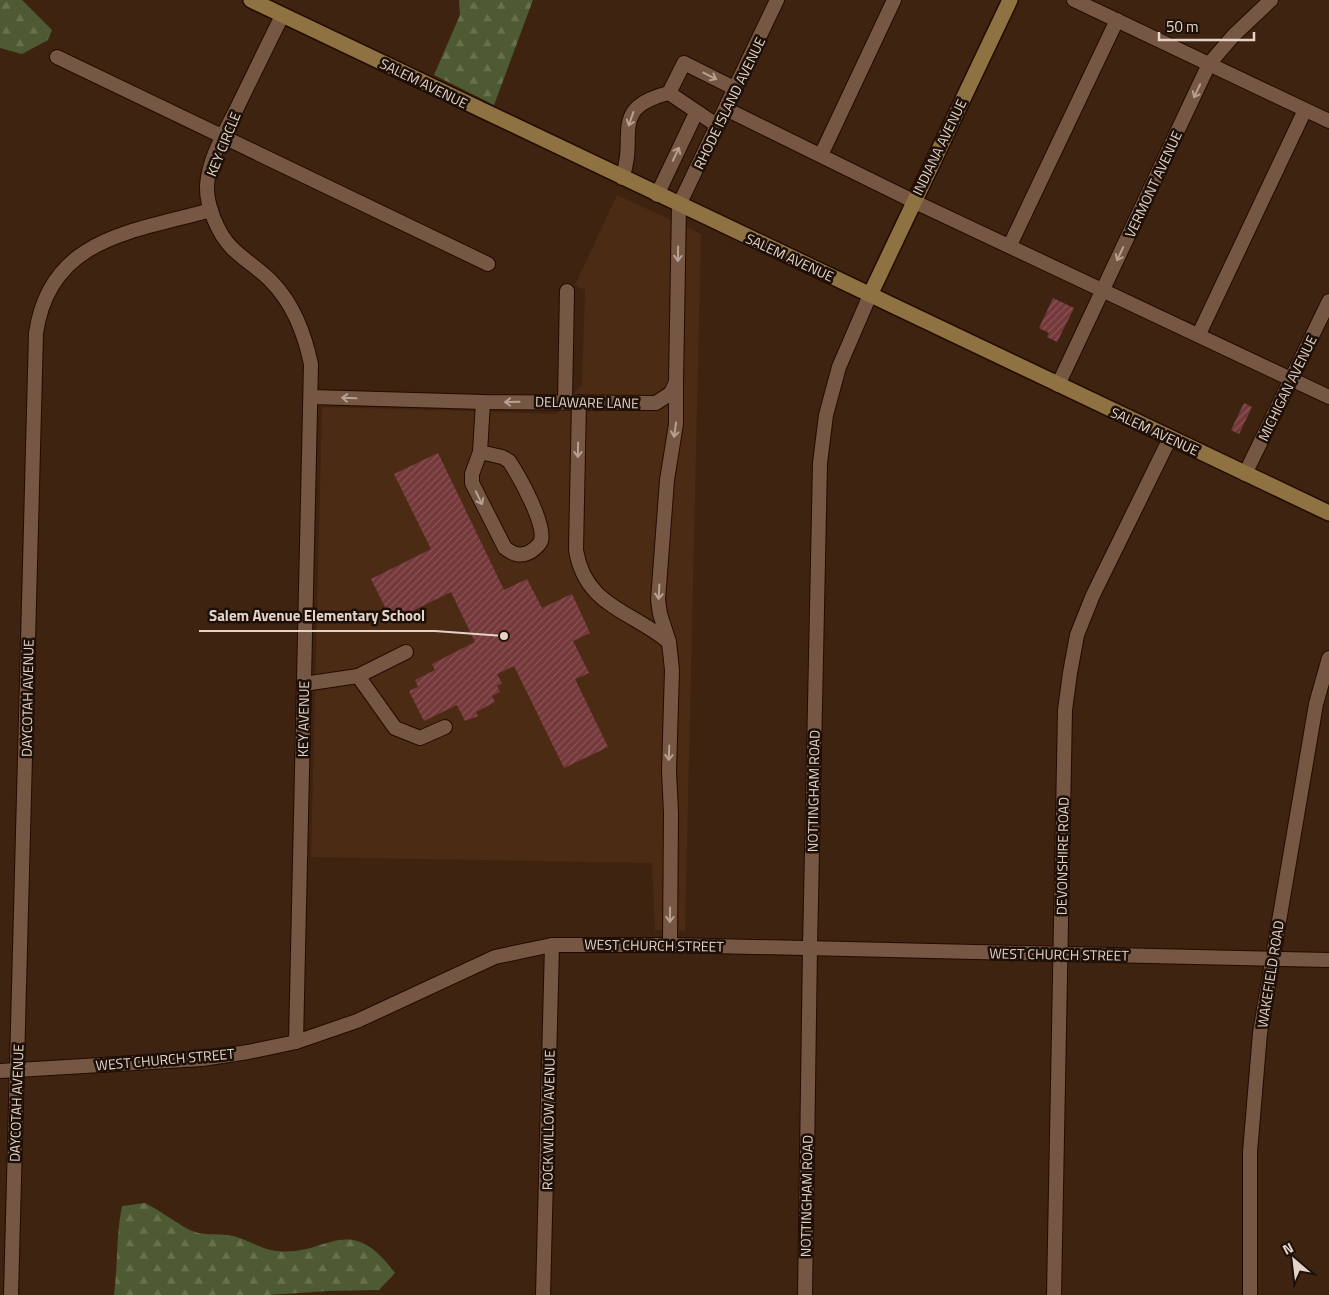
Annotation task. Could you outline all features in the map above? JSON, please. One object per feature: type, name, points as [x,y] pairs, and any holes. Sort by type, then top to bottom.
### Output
[{"type":"main road","name":"SALEM AVENUE","points":[[251,0],[1329,514]]},
{"type":"main road","name":"INDIANA AVENUE","points":[[870,295],[1010,0]]},
{"type":"street","name":"RHODE ISLAND AVENUE","points":[[679,205],[777,0]]},
{"type":"street","points":[[821,155],[894,0]]},
{"type":"street","points":[[1074,0],[1329,121]]},
{"type":"street","name":"VERMONT AVENUE","points":[[1058,385],[1210,64],[1234,35],[1271,0]]},
{"type":"street","name":"KEY CIRCLE","points":[[282,16],[223,137],[209,170],[207,188],[211,210],[221,232],[232,247],[271,280],[286,299],[299,321],[311,364],[311,397]]},
{"type":"street","points":[[1010,245],[1117,20]]},
{"type":"street","points":[[56,57],[488,264]]},
{"type":"street","points":[[622,178],[627,165],[626,133],[632,113],[641,103],[669,93],[684,62],[736,89]]},
{"type":"street","points":[[669,93],[696,113],[718,126]]},
{"type":"street","points":[[726,110],[913,201],[1199,334],[1329,397]]},
{"type":"street","points":[[1199,334],[1305,110]]},
{"type":"street","points":[[657,194],[696,113]]},
{"type":"street","points":[[670,945],[671,813],[669,771],[672,670],[669,642],[660,614],[658,600],[667,480],[676,424],[679,205]]},
{"type":"street","name":"DAYCOTAH AVENUE","points":[[11,1295],[36,333],[39,311],[48,290],[57,277],[69,262],[86,250],[113,238],[211,210]]},
{"type":"street","points":[[567,291],[578,566],[582,577],[596,594],[654,630],[669,642]]},
{"type":"street","name":"NOTTINGHAM ROAD","points":[[806,1295],[810,948],[820,463],[826,415],[839,367],[870,295]]},
{"type":"street","name":"MICHIGAN AVENUE","points":[[1245,474],[1329,301]]},
{"type":"street","name":"DELAWARE LANE","points":[[311,397],[483,402],[572,401],[656,403],[671,392],[676,382]]},
{"type":"street","name":"KEY AVENUE","points":[[296,1042],[311,397]]},
{"type":"street","points":[[480,452],[502,457],[509,462],[541,526],[541,541],[536,548],[527,553],[518,555],[505,548],[475,490],[472,474],[480,452],[483,402]]},
{"type":"street","name":"DEVONSHIRE ROAD","points":[[1054,1295],[1059,954],[1066,710],[1070,673],[1078,636],[1093,595],[1170,438]]},
{"type":"street","points":[[304,684],[358,676],[406,652]]},
{"type":"street","name":"WAKEFIELD ROAD","points":[[1250,1295],[1250,1152],[1260,1034],[1316,704],[1329,658]]},
{"type":"street","points":[[358,676],[395,728],[420,738],[445,726]]},
{"type":"street","name":"WEST CHURCH STREET","points":[[0,1071],[202,1059],[296,1042],[357,1021],[495,957],[552,945],[670,945],[1329,960]]},
{"type":"street","name":"ROCK WILLOW AVENUE","points":[[543,1295],[552,945]]},
{"type":"shaded area","points":[[617,195],[701,234],[685,931],[655,930],[652,863],[311,857],[322,407],[556,414],[582,384],[585,290],[575,285]]},
{"type":"green space","points":[[0,0],[22,0],[52,30],[48,40],[22,54],[0,48]]},
{"type":"green space","points":[[459,0],[533,0],[494,105],[434,75],[460,15]]},
{"type":"green space","points":[[145,1203],[190,1230],[234,1236],[271,1250],[290,1251],[307,1249],[335,1241],[349,1240],[363,1243],[378,1254],[395,1273],[379,1290],[268,1295],[114,1295],[122,1206]]},
{"type":"building","points":[[1053,298],[1074,308],[1057,342],[1047,337],[1049,333],[1039,328]]},
{"type":"building","points":[[1244,403],[1252,407],[1239,434],[1231,430]]},
{"type":"building","points":[[438,453],[504,590],[527,579],[542,608],[572,594],[590,633],[573,641],[589,673],[575,679],[608,747],[564,768],[514,666],[497,674],[502,683],[497,686],[500,692],[492,696],[495,702],[476,712],[478,716],[465,721],[457,705],[424,721],[409,691],[418,687],[415,680],[435,670],[432,664],[475,642],[451,592],[392,621],[371,579],[431,549],[394,474]]},
{"type":"place","name":"Salem Avenue Elementary School","points":[[504,636]]}]
